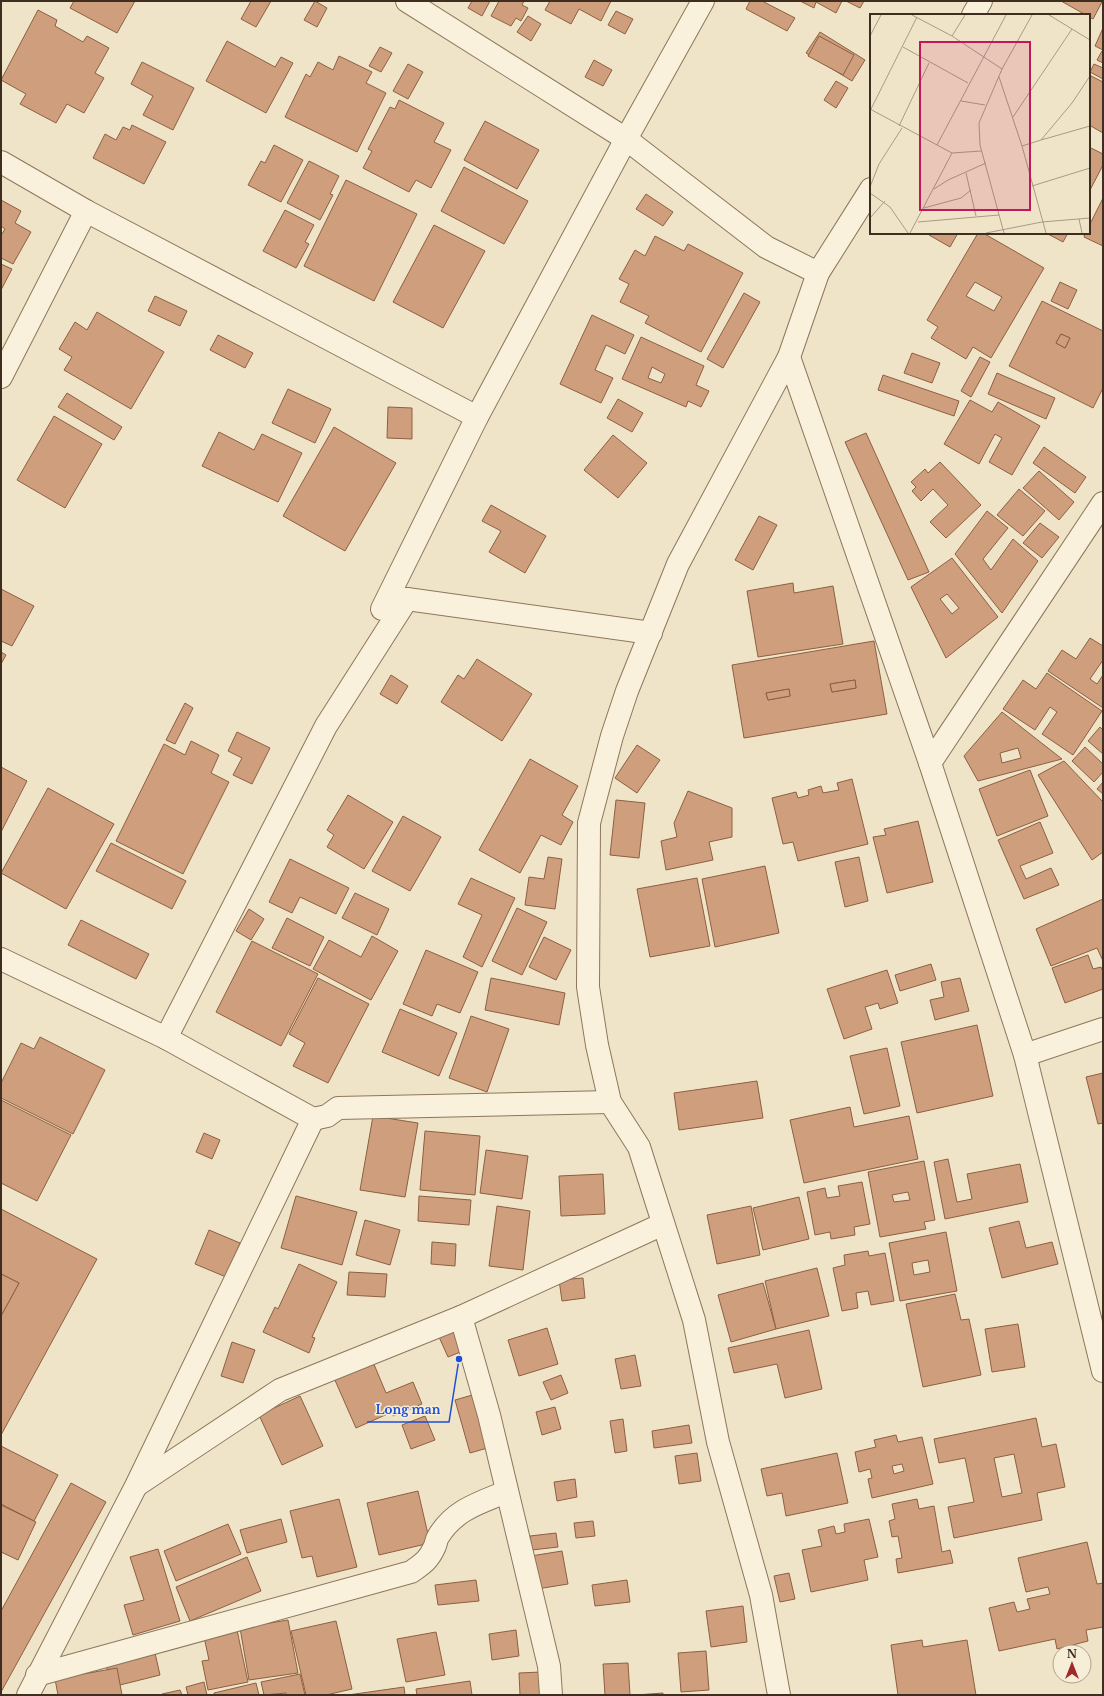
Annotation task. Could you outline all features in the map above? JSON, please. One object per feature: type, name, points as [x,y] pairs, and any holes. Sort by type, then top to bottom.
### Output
[{"type":"street","points":[[407,1],[626,139],[766,247],[818,273]]},
{"type":"street","points":[[651,633],[407,599],[382,609],[477,417],[626,139],[703,1]]},
{"type":"street","points":[[974,14],[981,1]]},
{"type":"street","points":[[1,162],[86,211],[477,417]]},
{"type":"street","points":[[779,1695],[761,1595],[718,1442],[694,1320],[639,1147],[610,1102],[597,1045],[588,987],[588,823],[612,736],[627,691],[678,564],[789,357],[818,273],[870,191]]},
{"type":"street","points":[[1,377],[86,211]]},
{"type":"street","points":[[789,357],[930,763],[1025,1055],[1103,1371]]},
{"type":"street","points":[[930,763],[1103,503]]},
{"type":"street","points":[[166,1038],[326,726],[407,599]]},
{"type":"street","points":[[1,959],[166,1038],[313,1119],[327,1116],[338,1108],[610,1102]]},
{"type":"street","points":[[1025,1055],[1103,1029]]},
{"type":"street","points":[[28,1695],[136,1486],[313,1119]]},
{"type":"street","points":[[136,1486],[280,1390],[461,1318],[663,1224]]},
{"type":"street","points":[[461,1318],[489,1415],[506,1492],[549,1666],[551,1695]]},
{"type":"street","points":[[37,1675],[411,1572],[426,1562],[438,1537],[453,1519],[468,1507],[506,1492]]},
{"type":"building","points":[[74,1],[135,1],[117,33],[70,8]]},
{"type":"building","points":[[251,1],[271,1],[256,27],[241,19]]},
{"type":"building","points":[[315,1],[327,8],[317,27],[304,20]]},
{"type":"building","points":[[472,1],[490,1],[482,16],[468,8]]},
{"type":"building","points":[[499,1],[524,1],[522,5],[528,8],[521,21],[516,18],[511,26],[491,16]]},
{"type":"building","points":[[550,1],[611,1],[601,21],[579,9],[571,24],[545,10]]},
{"type":"building","points":[[750,1],[762,1],[795,18],[787,31],[746,9]]},
{"type":"building","points":[[800,1],[842,1],[836,13],[816,2],[814,8]]},
{"type":"building","points":[[846,1],[864,1],[860,8]]},
{"type":"building","points":[[1061,1],[1102,2],[1093,19],[1090,17],[1090,14],[1084,14]]},
{"type":"building","points":[[38,10],[57,20],[55,26],[83,42],[87,36],[109,48],[95,73],[104,78],[84,113],[67,104],[56,123],[20,104],[26,94],[1,80]]},
{"type":"building","points":[[616,11],[633,19],[625,34],[608,25]]},
{"type":"building","points":[[528,16],[541,24],[531,41],[517,32]]},
{"type":"building","points":[[1103,28],[1103,50],[1095,46]]},
{"type":"building","points":[[820,32],[865,60],[852,81],[806,53]]},
{"type":"building","points":[[819,36],[854,55],[843,75],[808,56]]},
{"type":"building","points":[[227,41],[275,67],[281,57],[293,63],[266,113],[206,81]]},
{"type":"building","points":[[380,47],[392,53],[381,72],[369,66]]},
{"type":"building","points":[[1102,51],[1103,52],[1103,63],[1097,60]]},
{"type":"building","points":[[339,56],[372,72],[366,83],[386,93],[357,152],[285,117],[306,74],[310,77],[318,62],[333,70]]},
{"type":"building","points":[[594,60],[612,70],[603,86],[585,77]]},
{"type":"building","points":[[142,62],[194,88],[173,130],[143,115],[153,96],[131,84]]},
{"type":"building","points":[[408,64],[423,72],[408,99],[393,91]]},
{"type":"building","points":[[1094,64],[1103,68],[1103,79],[1090,72]]},
{"type":"building","points":[[1090,76],[1103,82],[1103,133],[1090,126]]},
{"type":"building","points":[[836,81],[848,88],[836,108],[824,100]]},
{"type":"building","points":[[399,100],[444,123],[434,142],[451,150],[431,188],[416,180],[409,192],[363,168],[372,151],[368,149],[390,107],[395,109]]},
{"type":"building","points":[[485,121],[539,150],[517,189],[464,160]]},
{"type":"building","points":[[132,125],[166,142],[144,184],[93,158],[105,134],[116,140],[123,127],[130,130]]},
{"type":"building","points":[[274,145],[303,160],[281,202],[248,185],[261,161],[265,163]]},
{"type":"building","points":[[1090,148],[1103,154],[1103,165],[1090,190]]},
{"type":"building","points":[[309,161],[339,176],[330,194],[333,195],[320,220],[287,203]]},
{"type":"building","points":[[464,167],[528,201],[504,244],[441,211]]},
{"type":"building","points":[[346,180],[417,214],[374,301],[304,266]]},
{"type":"building","points":[[646,194],[673,212],[663,226],[636,209]]},
{"type":"building","points":[[1103,198],[1103,246],[1084,237],[1085,234],[1090,234],[1090,224]]},
{"type":"building","points":[[1,200],[21,211],[15,223],[31,232],[13,264],[1,258],[1,233],[2,234],[5,229],[1,226]]},
{"type":"building","points":[[285,210],[314,225],[305,242],[309,244],[296,268],[263,251]]},
{"type":"building","points":[[434,225],[485,251],[443,328],[393,302]]},
{"type":"building","points":[[930,234],[957,234],[950,247]]},
{"type":"building","points":[[977,234],[985,234],[1044,268],[991,358],[973,347],[966,359],[931,338],[938,327],[927,320]],"holes":[[[975,282],[1002,297],[994,311],[966,296]]]},
{"type":"building","points":[[1048,234],[1067,234],[1063,242]]},
{"type":"building","points":[[655,236],[684,251],[688,244],[743,273],[701,352],[645,323],[649,316],[620,302],[629,284],[619,279],[635,250],[645,256]]},
{"type":"building","points":[[1,264],[12,269],[1,290]]},
{"type":"building","points":[[1060,282],[1077,290],[1068,309],[1051,301]]},
{"type":"building","points":[[744,293],[760,302],[723,368],[707,359]]},
{"type":"building","points":[[155,296],[187,311],[180,326],[148,311]]},
{"type":"building","points":[[1042,301],[1103,331],[1103,388],[1093,408],[1009,366]],"holes":[[[1061,334],[1070,338],[1065,348],[1056,343]]]},
{"type":"building","points":[[97,312],[164,352],[131,409],[64,370],[72,357],[59,349],[75,322],[87,330]]},
{"type":"building","points":[[592,315],[634,335],[625,354],[606,345],[595,370],[613,378],[601,403],[560,384]]},
{"type":"building","points":[[1061,334],[1070,338],[1065,348],[1056,343]]},
{"type":"building","points":[[218,335],[253,353],[245,368],[210,350]]},
{"type":"building","points":[[641,337],[704,366],[696,385],[709,391],[701,407],[688,401],[686,407],[622,379]],"holes":[[[652,367],[665,374],[661,383],[648,378]]]},
{"type":"building","points":[[912,353],[940,363],[932,383],[904,373]]},
{"type":"building","points":[[980,357],[990,362],[971,397],[961,391]]},
{"type":"building","points":[[997,373],[1055,398],[1046,419],[988,394]]},
{"type":"building","points":[[883,375],[959,401],[954,416],[878,390]]},
{"type":"building","points":[[288,389],[331,409],[315,443],[272,423]]},
{"type":"building","points":[[67,393],[122,427],[114,440],[58,407]]},
{"type":"building","points":[[618,399],[643,413],[632,432],[607,418]]},
{"type":"building","points":[[970,400],[992,412],[998,402],[1040,426],[1012,475],[989,462],[1002,438],[995,434],[979,464],[944,444]]},
{"type":"building","points":[[388,407],[412,408],[412,439],[387,438]]},
{"type":"building","points":[[54,416],[102,444],[65,508],[17,480]]},
{"type":"building","points":[[334,427],[396,463],[345,551],[283,516]]},
{"type":"building","points":[[219,432],[254,450],[262,434],[302,453],[278,502],[202,466]]},
{"type":"building","points":[[866,433],[929,572],[908,580],[845,442]]},
{"type":"building","points":[[613,435],[647,463],[618,498],[584,470]]},
{"type":"building","points":[[1044,447],[1086,477],[1075,493],[1033,463]]},
{"type":"building","points":[[940,462],[981,505],[946,538],[930,522],[948,505],[933,489],[921,501],[912,491],[916,487],[911,482],[925,469],[928,473]]},
{"type":"building","points":[[1039,471],[1074,502],[1059,520],[1023,488]]},
{"type":"building","points":[[1019,489],[1045,511],[1023,536],[997,515]]},
{"type":"building","points":[[491,505],[546,536],[525,573],[489,552],[501,531],[482,521]]},
{"type":"building","points":[[987,511],[1008,528],[983,559],[991,570],[1013,539],[1038,561],[1002,613],[955,554]]},
{"type":"building","points":[[759,516],[777,525],[753,570],[735,560]]},
{"type":"building","points":[[1040,523],[1059,537],[1042,558],[1023,543]]},
{"type":"building","points":[[952,558],[998,617],[946,658],[911,587]],"holes":[[[947,594],[959,608],[952,614],[940,599]]]},
{"type":"building","points":[[793,583],[794,593],[833,586],[843,644],[758,657],[747,591]]},
{"type":"building","points":[[1,589],[34,606],[12,646],[1,641]]},
{"type":"building","points":[[1090,638],[1103,646],[1103,660],[1090,679],[1097,684],[1103,675],[1103,708],[1048,671],[1062,650],[1076,659]]},
{"type":"building","points":[[874,641],[887,714],[744,738],[732,665]],"holes":[[[855,680],[856,688],[832,692],[830,684]],[[789,689],[790,696],[768,700],[766,693]]]},
{"type":"building","points":[[1,652],[6,655],[1,664]]},
{"type":"building","points":[[477,659],[532,694],[502,741],[441,702],[458,675],[464,679]]},
{"type":"building","points":[[1047,673],[1102,711],[1073,755],[1042,734],[1057,712],[1050,707],[1035,730],[1003,709],[1023,680],[1036,689]]},
{"type":"building","points":[[391,675],[408,686],[397,704],[380,694]]},
{"type":"building","points":[[855,680],[856,688],[832,692],[830,684]]},
{"type":"building","points":[[789,689],[790,696],[768,700],[766,693]]},
{"type":"building","points":[[185,703],[193,708],[175,744],[166,740]]},
{"type":"building","points":[[1002,712],[1062,759],[978,781],[964,756]],"holes":[[[1018,748],[1021,758],[1002,763],[1000,753]]]},
{"type":"building","points":[[1100,727],[1103,730],[1103,754],[1088,741]]},
{"type":"building","points":[[237,732],[270,748],[252,784],[233,775],[242,758],[228,751]]},
{"type":"building","points":[[191,741],[219,755],[211,773],[229,782],[183,874],[116,841],[164,744],[185,755]]},
{"type":"building","points":[[637,745],[660,760],[637,793],[615,778]]},
{"type":"building","points":[[1085,747],[1103,764],[1103,772],[1094,782],[1072,761]]},
{"type":"building","points":[[530,759],[578,786],[562,815],[573,822],[561,845],[541,835],[520,873],[479,850]]},
{"type":"building","points":[[1064,761],[1103,802],[1103,852],[1092,860],[1038,775]]},
{"type":"building","points":[[1,767],[27,781],[1,832]]},
{"type":"building","points":[[1030,770],[1048,816],[997,836],[979,789]]},
{"type":"building","points":[[852,779],[868,844],[798,861],[793,842],[783,844],[772,798],[796,792],[798,798],[809,795],[808,790],[821,786],[823,793],[839,790],[837,783]]},
{"type":"building","points":[[1103,782],[1103,794],[1097,789]]},
{"type":"building","points":[[48,788],[114,824],[66,909],[1,873]]},
{"type":"building","points":[[688,791],[732,808],[732,837],[709,842],[713,860],[666,870],[661,841],[677,837],[674,823]]},
{"type":"building","points":[[348,795],[393,822],[364,869],[327,847],[334,835],[327,830]]},
{"type":"building","points":[[616,800],[645,803],[639,858],[610,855]]},
{"type":"building","points":[[403,816],[441,837],[410,891],[372,871]]},
{"type":"building","points":[[918,821],[933,882],[887,893],[873,837],[886,835],[884,829]]},
{"type":"building","points":[[1040,822],[1053,853],[1020,866],[1026,879],[1051,868],[1059,885],[1024,899],[998,840]]},
{"type":"building","points":[[111,843],[186,881],[172,909],[96,871]]},
{"type":"building","points":[[548,857],[562,859],[555,909],[525,905],[529,877],[544,879]]},
{"type":"building","points":[[859,857],[868,901],[845,907],[835,862]]},
{"type":"building","points":[[290,859],[349,888],[336,914],[300,897],[292,913],[269,902]]},
{"type":"building","points":[[765,866],[779,933],[715,947],[702,879]]},
{"type":"building","points":[[471,878],[515,898],[482,967],[463,957],[482,915],[458,904]]},
{"type":"building","points":[[697,878],[710,946],[650,957],[637,889]]},
{"type":"building","points":[[355,893],[389,909],[377,935],[342,918]]},
{"type":"building","points":[[1103,899],[1103,961],[1097,948],[1051,966],[1036,929]]},
{"type":"building","points":[[517,908],[547,922],[522,975],[492,961]]},
{"type":"building","points":[[249,909],[264,919],[251,940],[236,931]]},
{"type":"building","points":[[287,918],[324,937],[310,966],[272,948]]},
{"type":"building","points":[[81,920],[149,954],[136,979],[68,945]]},
{"type":"building","points":[[372,936],[398,951],[371,1000],[313,969],[329,940],[361,957]]},
{"type":"building","points":[[544,937],[571,950],[556,980],[529,967]]},
{"type":"building","points":[[252,941],[318,974],[281,1046],[216,1012]]},
{"type":"building","points":[[426,950],[478,972],[460,1013],[437,1004],[432,1016],[403,1004]]},
{"type":"building","points":[[1088,955],[1093,969],[1101,967],[1103,972],[1103,989],[1065,1003],[1052,968]]},
{"type":"building","points":[[931,964],[936,980],[900,991],[895,975]]},
{"type":"building","points":[[887,970],[898,1003],[880,1009],[878,1003],[865,1007],[872,1029],[844,1039],[827,989]]},
{"type":"building","points":[[318,978],[369,1004],[328,1083],[293,1066],[305,1043],[289,1034]]},
{"type":"building","points":[[491,978],[565,993],[559,1025],[485,1010]]},
{"type":"building","points":[[960,978],[969,1011],[935,1020],[930,1000],[944,997],[941,982]]},
{"type":"building","points":[[400,1009],[457,1033],[439,1076],[382,1052]]},
{"type":"building","points":[[471,1016],[509,1029],[487,1092],[449,1078]]},
{"type":"building","points":[[977,1025],[993,1096],[917,1113],[901,1042]]},
{"type":"building","points":[[40,1037],[105,1070],[73,1134],[1,1098],[1,1083],[21,1043],[34,1049]]},
{"type":"building","points":[[887,1048],[900,1106],[864,1114],[850,1056]]},
{"type":"building","points":[[1103,1073],[1103,1123],[1098,1124],[1086,1077]]},
{"type":"building","points":[[757,1081],[763,1118],[679,1130],[674,1093]]},
{"type":"building","points":[[1,1100],[71,1135],[37,1201],[1,1183]]},
{"type":"building","points":[[850,1107],[854,1127],[909,1116],[918,1159],[804,1183],[790,1120]]},
{"type":"building","points":[[373,1116],[418,1123],[405,1197],[360,1190]]},
{"type":"building","points":[[425,1131],[480,1136],[475,1195],[420,1190]]},
{"type":"building","points":[[204,1133],[220,1140],[212,1159],[196,1152]]},
{"type":"building","points":[[486,1150],[528,1156],[522,1199],[480,1193]]},
{"type":"building","points":[[948,1159],[957,1202],[972,1199],[967,1174],[1020,1164],[1028,1202],[945,1219],[934,1162]]},
{"type":"building","points":[[924,1161],[935,1220],[924,1222],[926,1229],[880,1237],[868,1172]],"holes":[[[908,1192],[910,1200],[894,1202],[892,1195]]]},
{"type":"building","points":[[603,1174],[605,1214],[561,1216],[559,1176]]},
{"type":"building","points":[[862,1182],[870,1224],[854,1227],[855,1235],[831,1239],[830,1232],[815,1235],[807,1192],[825,1188],[827,1198],[840,1196],[838,1186]]},
{"type":"building","points":[[296,1196],[357,1212],[342,1265],[281,1248]]},
{"type":"building","points":[[419,1196],[471,1200],[469,1225],[418,1221]]},
{"type":"building","points":[[799,1197],[809,1239],[763,1250],[753,1208]]},
{"type":"building","points":[[497,1206],[530,1211],[523,1270],[489,1266]]},
{"type":"building","points":[[751,1206],[760,1255],[717,1264],[707,1215]]},
{"type":"building","points":[[1,1209],[97,1259],[1,1435],[1,1316],[19,1283],[1,1274]]},
{"type":"building","points":[[365,1220],[400,1230],[390,1265],[356,1255]]},
{"type":"building","points":[[1019,1221],[1026,1248],[1052,1242],[1058,1264],[1002,1278],[989,1228]]},
{"type":"building","points":[[209,1230],[240,1243],[226,1277],[195,1264]]},
{"type":"building","points":[[946,1232],[957,1291],[900,1301],[889,1243]],"holes":[[[928,1260],[930,1272],[914,1275],[912,1263]]]},
{"type":"building","points":[[432,1242],[456,1244],[455,1266],[431,1264]]},
{"type":"building","points":[[868,1251],[869,1256],[885,1253],[894,1301],[871,1305],[868,1291],[856,1293],[858,1308],[842,1311],[833,1268],[845,1265],[844,1255]]},
{"type":"building","points":[[299,1264],[337,1282],[312,1337],[315,1338],[309,1353],[263,1332],[275,1307],[278,1309]]},
{"type":"building","points":[[817,1268],[829,1316],[776,1329],[765,1281]]},
{"type":"building","points":[[349,1272],[387,1274],[385,1297],[347,1295]]},
{"type":"building","points":[[1,1274],[19,1283],[1,1316]]},
{"type":"building","points":[[583,1278],[585,1298],[562,1301],[559,1280]]},
{"type":"building","points":[[763,1283],[776,1329],[731,1342],[718,1295]]},
{"type":"building","points":[[955,1294],[961,1320],[969,1319],[981,1375],[923,1387],[906,1304]]},
{"type":"building","points":[[1018,1324],[1025,1367],[992,1372],[985,1329]]},
{"type":"building","points":[[547,1328],[558,1364],[519,1376],[508,1340]]},
{"type":"building","points":[[454,1330],[463,1351],[448,1357],[439,1337]]},
{"type":"building","points":[[809,1330],[822,1389],[785,1398],[777,1364],[734,1373],[728,1348]]},
{"type":"building","points":[[232,1342],[255,1350],[243,1383],[221,1376]]},
{"type":"building","points":[[635,1355],[641,1386],[621,1389],[615,1359]]},
{"type":"building","points":[[373,1362],[386,1393],[413,1382],[422,1404],[393,1416],[392,1412],[356,1428],[334,1378]]},
{"type":"building","points":[[561,1375],[568,1393],[551,1400],[543,1382]]},
{"type":"building","points":[[476,1394],[491,1447],[470,1453],[455,1400]]},
{"type":"building","points":[[300,1396],[323,1446],[282,1465],[259,1415]]},
{"type":"building","points":[[555,1407],[561,1429],[542,1435],[536,1412]]},
{"type":"building","points":[[425,1416],[435,1440],[411,1449],[402,1425]]},
{"type":"building","points":[[1036,1418],[1042,1447],[1056,1444],[1065,1487],[1037,1493],[1042,1520],[954,1538],[948,1507],[974,1502],[965,1458],[939,1463],[934,1439]],"holes":[[[1014,1454],[1022,1493],[1002,1497],[994,1458]]]},
{"type":"building","points":[[623,1419],[627,1451],[615,1453],[610,1421]]},
{"type":"building","points":[[689,1425],[692,1443],[654,1448],[652,1431]]},
{"type":"building","points":[[896,1435],[898,1442],[922,1437],[933,1484],[872,1498],[868,1479],[872,1478],[870,1469],[859,1472],[855,1452],[876,1447],[874,1440]],"holes":[[[902,1464],[904,1471],[894,1474],[892,1466]]]},
{"type":"building","points":[[1,1446],[58,1475],[34,1521],[1,1504]]},
{"type":"building","points":[[697,1453],[701,1481],[679,1484],[675,1456]]},
{"type":"building","points":[[837,1453],[848,1503],[786,1516],[782,1493],[767,1496],[761,1469]]},
{"type":"building","points":[[575,1479],[577,1497],[557,1501],[554,1482]]},
{"type":"building","points":[[71,1483],[106,1502],[1,1692],[1,1611]]},
{"type":"building","points":[[418,1491],[430,1543],[379,1555],[367,1503]]},
{"type":"building","points":[[339,1499],[357,1567],[317,1577],[312,1556],[302,1558],[290,1511]]},
{"type":"building","points":[[917,1499],[919,1509],[934,1506],[942,1552],[950,1550],[953,1563],[898,1573],[896,1559],[902,1558],[898,1536],[892,1537],[889,1521],[895,1519],[892,1504]]},
{"type":"building","points":[[1,1505],[36,1522],[18,1560],[1,1552]]},
{"type":"building","points":[[281,1519],[287,1542],[247,1553],[240,1530]]},
{"type":"building","points":[[869,1519],[878,1557],[864,1560],[868,1580],[811,1592],[802,1550],[822,1546],[818,1530],[834,1526],[836,1534],[845,1532],[844,1524]]},
{"type":"building","points":[[593,1521],[595,1536],[576,1538],[574,1523]]},
{"type":"building","points":[[228,1524],[241,1554],[176,1581],[164,1551]]},
{"type":"building","points":[[556,1533],[558,1547],[532,1550],[530,1536]]},
{"type":"building","points":[[1087,1542],[1097,1584],[1103,1583],[1103,1627],[1086,1630],[1088,1641],[1076,1644],[1056,1644],[1055,1639],[999,1651],[989,1608],[1014,1602],[1017,1612],[1030,1609],[1027,1599],[1050,1594],[1048,1587],[1026,1592],[1018,1558]]},
{"type":"building","points":[[158,1549],[180,1621],[133,1635],[124,1605],[144,1600],[130,1557]]},
{"type":"building","points":[[562,1551],[568,1584],[537,1589],[531,1556]]},
{"type":"building","points":[[247,1557],[261,1591],[190,1621],[176,1587]]},
{"type":"building","points":[[789,1573],[795,1599],[780,1602],[774,1576]]},
{"type":"building","points":[[476,1580],[479,1601],[438,1605],[435,1585]]},
{"type":"building","points":[[627,1580],[630,1602],[595,1606],[592,1585]]},
{"type":"building","points":[[743,1606],[747,1642],[711,1647],[706,1611]]},
{"type":"building","points":[[288,1620],[298,1673],[249,1680],[240,1628]]},
{"type":"building","points":[[336,1621],[352,1689],[326,1695],[306,1695],[291,1631]]},
{"type":"building","points":[[237,1630],[248,1682],[208,1690],[202,1661],[209,1660],[204,1637]]},
{"type":"building","points":[[516,1630],[519,1656],[492,1660],[489,1634]]},
{"type":"building","points":[[436,1632],[445,1675],[406,1682],[397,1639]]},
{"type":"building","points":[[922,1640],[923,1647],[967,1640],[976,1695],[898,1695],[891,1645]]},
{"type":"building","points":[[706,1651],[709,1690],[681,1692],[678,1653]]},
{"type":"building","points":[[155,1653],[160,1675],[112,1687],[106,1665]]},
{"type":"building","points":[[628,1663],[630,1695],[605,1695],[603,1664]]},
{"type":"building","points":[[117,1668],[122,1695],[58,1695],[55,1679]]},
{"type":"building","points":[[541,1672],[542,1695],[520,1695],[519,1673]]},
{"type":"building","points":[[300,1674],[305,1695],[286,1695],[286,1693],[264,1695],[261,1682]]},
{"type":"building","points":[[470,1681],[472,1695],[417,1695],[416,1689]]},
{"type":"building","points":[[204,1682],[207,1695],[188,1695],[186,1687]]},
{"type":"building","points":[[256,1683],[259,1695],[214,1695],[214,1693]]},
{"type":"building","points":[[404,1687],[405,1695],[348,1695]]},
{"type":"building","points":[[180,1690],[182,1695],[162,1695],[162,1694]]},
{"type":"building","points":[[663,1693],[663,1695],[636,1695]]},
{"type":"place","name":"Long man","points":[[459,1359]]}]
